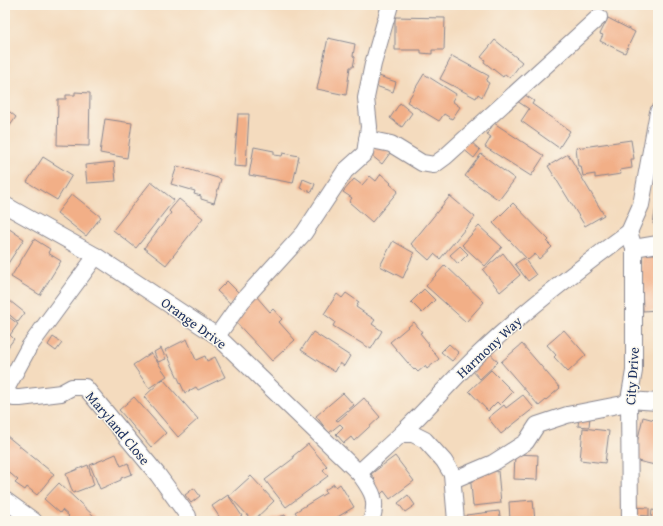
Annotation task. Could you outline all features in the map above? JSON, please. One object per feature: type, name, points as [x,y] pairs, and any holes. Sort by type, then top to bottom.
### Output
[{"type":"street","points":[[217,336],[242,301],[304,233],[344,171],[365,153],[369,127],[366,98],[373,64],[390,5]]},
{"type":"street","points":[[367,139],[391,144],[422,163],[434,165],[445,157],[599,17]]},
{"type":"street","points":[[630,232],[641,204],[658,112]]},
{"type":"street","name":"Orange Drive","points":[[5,205],[96,256],[217,336],[359,473],[372,492],[375,506],[371,521]]},
{"type":"street","name":"City Drive","points":[[630,232],[634,248],[634,371],[630,400],[630,521]]},
{"type":"street","name":"Harmony Way","points":[[359,473],[383,449],[402,434],[478,355],[516,320],[560,283],[630,232]]},
{"type":"street","points":[[634,248],[658,244]]},
{"type":"street","points":[[5,391],[29,347],[96,256]]},
{"type":"street","name":"Maryland Close","points":[[5,391],[14,398],[20,398],[61,393],[72,387],[85,387],[158,475],[188,516]]},
{"type":"street","points":[[453,480],[493,463],[526,442],[537,425],[567,415],[623,404],[630,400],[658,402]]},
{"type":"street","points":[[402,434],[413,434],[426,440],[444,461],[452,474],[456,521]]},
{"type":"street","points":[[5,500],[34,521]]},
{"type":"building","points":[[395,17],[445,18],[444,50],[432,50],[432,54],[421,53],[421,50],[395,50]]},
{"type":"building","points":[[608,18],[635,32],[625,53],[600,41],[603,35],[600,34]]},
{"type":"building","points":[[328,38],[355,44],[353,56],[355,57],[353,67],[350,67],[346,95],[317,89]]},
{"type":"building","points":[[495,40],[522,62],[510,78],[505,74],[503,77],[484,62],[485,60],[481,57]]},
{"type":"building","points":[[452,56],[489,76],[486,81],[489,83],[482,97],[478,94],[476,98],[440,79]]},
{"type":"building","points":[[424,74],[456,94],[452,101],[460,107],[452,119],[444,114],[439,121],[407,102]]},
{"type":"building","points":[[376,75],[396,82],[393,92],[373,85]]},
{"type":"building","points":[[75,92],[90,93],[89,146],[57,145],[58,99],[66,99],[66,95],[75,95]]},
{"type":"building","points":[[522,93],[534,101],[532,104],[570,131],[559,148],[521,121],[529,109],[517,101]]},
{"type":"building","points":[[400,103],[412,113],[402,127],[390,118]]},
{"type":"building","points":[[5,108],[16,117],[5,133]]},
{"type":"building","points":[[238,114],[249,114],[246,167],[234,166]]},
{"type":"building","points":[[105,119],[132,123],[127,158],[100,153]]},
{"type":"building","points":[[494,123],[544,156],[531,176],[485,147],[491,137],[487,134]]},
{"type":"building","points":[[469,140],[480,150],[474,158],[462,148]]},
{"type":"building","points":[[631,140],[634,159],[631,159],[632,168],[620,170],[621,174],[595,178],[595,174],[583,176],[581,166],[578,166],[576,148]]},
{"type":"building","points":[[379,144],[390,153],[382,164],[371,155]]},
{"type":"building","points":[[254,147],[274,151],[274,155],[282,156],[283,153],[299,156],[293,183],[249,175]]},
{"type":"building","points":[[481,154],[515,179],[499,200],[465,176]]},
{"type":"building","points":[[568,154],[604,215],[585,226],[548,166]]},
{"type":"building","points":[[43,157],[72,175],[57,200],[27,182]]},
{"type":"building","points":[[114,162],[116,181],[87,183],[85,165]]},
{"type":"building","points":[[177,166],[221,179],[214,203],[201,199],[201,196],[194,194],[195,191],[171,184]]},
{"type":"building","points":[[381,174],[398,191],[372,222],[349,202],[352,198],[343,192],[354,179],[362,185],[370,176],[376,181]]},
{"type":"building","points":[[303,179],[315,184],[312,192],[300,188]]},
{"type":"building","points":[[151,182],[174,200],[136,248],[113,230]]},
{"type":"building","points":[[72,194],[101,217],[86,236],[57,213]]},
{"type":"building","points":[[450,196],[475,217],[440,259],[434,254],[429,260],[411,244]]},
{"type":"building","points":[[179,199],[203,218],[166,265],[144,248],[171,213],[169,211]]},
{"type":"building","points":[[658,200],[658,225],[653,224]]},
{"type":"building","points":[[513,203],[549,240],[547,242],[552,247],[539,259],[535,254],[528,260],[493,223]]},
{"type":"building","points":[[5,226],[24,239],[5,268]]},
{"type":"building","points":[[479,226],[502,247],[485,266],[462,245]]},
{"type":"building","points":[[34,239],[50,249],[48,253],[61,261],[40,295],[11,277]]},
{"type":"building","points":[[393,241],[414,253],[403,278],[380,266]]},
{"type":"building","points":[[460,246],[468,254],[458,264],[450,255]]},
{"type":"building","points":[[503,253],[520,275],[500,292],[483,270]]},
{"type":"building","points":[[641,254],[658,254],[658,310],[643,311]]},
{"type":"building","points":[[524,258],[536,275],[528,281],[515,264]]},
{"type":"building","points":[[445,265],[484,302],[466,322],[426,286]]},
{"type":"building","points":[[227,281],[240,294],[231,304],[217,291]]},
{"type":"building","points":[[424,289],[435,300],[422,313],[411,302]]},
{"type":"building","points":[[346,293],[359,302],[356,307],[375,320],[372,324],[382,331],[371,349],[333,326],[335,322],[324,314],[337,294],[342,298]]},
{"type":"building","points":[[256,296],[270,312],[273,309],[282,319],[279,322],[295,340],[272,361],[232,318]]},
{"type":"building","points":[[10,301],[25,313],[18,322],[5,311],[5,308]]},
{"type":"building","points":[[5,314],[18,324],[10,335],[14,339],[5,351]]},
{"type":"building","points":[[414,322],[422,332],[420,333],[429,344],[428,345],[439,359],[427,369],[425,366],[418,372],[415,369],[414,370],[390,342]]},
{"type":"building","points":[[564,330],[586,355],[568,372],[554,357],[556,355],[547,345]]},
{"type":"building","points":[[313,332],[350,356],[344,366],[340,363],[335,372],[301,350]]},
{"type":"building","points":[[53,337],[62,343],[56,351],[48,345]]},
{"type":"building","points":[[187,339],[196,360],[205,356],[207,361],[215,357],[225,377],[198,390],[196,387],[185,393],[165,350]]},
{"type":"building","points":[[449,344],[459,353],[452,361],[441,352]]},
{"type":"building","points":[[522,344],[560,388],[539,406],[501,362]]},
{"type":"building","points":[[161,348],[166,359],[158,362],[154,352]]},
{"type":"building","points":[[489,352],[498,362],[480,379],[471,369]]},
{"type":"building","points":[[151,353],[167,376],[149,388],[133,365]]},
{"type":"building","points":[[491,370],[513,392],[500,405],[497,402],[488,411],[469,391]]},
{"type":"building","points":[[163,379],[198,419],[178,437],[144,397]]},
{"type":"building","points":[[343,393],[354,405],[336,420],[338,421],[364,398],[380,417],[354,441],[351,437],[344,443],[336,434],[343,427],[340,424],[329,433],[316,416]]},
{"type":"building","points":[[523,395],[534,408],[501,434],[488,418],[504,405],[506,408]]},
{"type":"building","points":[[134,397],[166,433],[151,447],[119,410]]},
{"type":"building","points":[[579,417],[590,417],[589,427],[578,426]]},
{"type":"building","points":[[643,417],[658,421],[658,453],[655,465],[633,460]]},
{"type":"building","points":[[583,428],[609,431],[605,463],[580,460]]},
{"type":"building","points":[[7,436],[54,474],[37,495],[27,487],[25,490],[15,483],[18,480],[5,469],[5,438]]},
{"type":"building","points":[[308,444],[327,466],[323,470],[328,476],[286,507],[265,480],[294,458],[293,456]]},
{"type":"building","points":[[116,454],[121,466],[128,463],[132,474],[100,489],[90,465]]},
{"type":"building","points":[[515,454],[538,455],[537,480],[514,479]]},
{"type":"building","points":[[395,456],[414,481],[390,499],[384,491],[381,494],[372,482],[375,479],[371,474]]},
{"type":"building","points":[[88,465],[94,485],[73,493],[66,474]]},
{"type":"building","points":[[498,471],[501,503],[473,506],[470,473]]},
{"type":"building","points":[[251,476],[274,501],[253,521],[229,496]]},
{"type":"building","points":[[59,483],[97,519],[94,521],[68,521],[66,519],[69,516],[62,510],[60,513],[44,499]]},
{"type":"building","points":[[334,484],[336,487],[340,484],[354,507],[331,521],[301,521],[295,512],[326,493],[325,490]]},
{"type":"building","points":[[194,488],[200,496],[191,503],[185,495]]},
{"type":"building","points":[[228,495],[242,516],[235,521],[222,521],[212,506]]},
{"type":"building","points":[[408,495],[415,505],[405,512],[398,503]]},
{"type":"building","points":[[533,500],[535,521],[510,521],[509,502]]},
{"type":"building","points":[[633,507],[649,508],[649,516],[632,515]]},
{"type":"building","points":[[652,510],[658,511],[658,521],[642,521],[643,517],[651,518]]},
{"type":"building","points":[[499,511],[501,521],[467,521],[466,515]]},
{"type":"building","points":[[285,515],[287,521],[267,521]]}]
